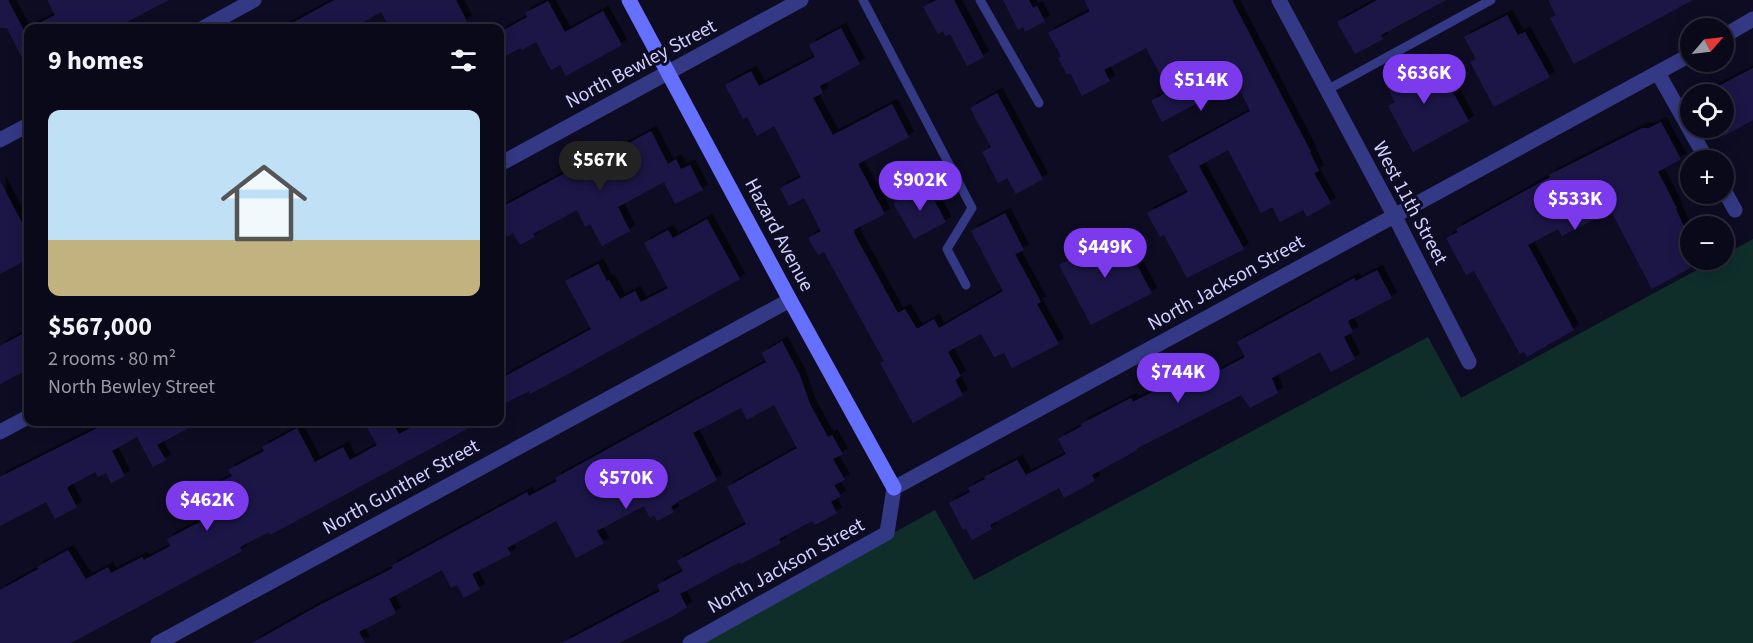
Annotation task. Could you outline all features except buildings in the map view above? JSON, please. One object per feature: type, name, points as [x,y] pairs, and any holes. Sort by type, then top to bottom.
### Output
[{"type":"street","points":[[210,24],[254,0]]},
{"type":"street","name":"Hazard Avenue","points":[[628,0],[789,300],[894,488]]},
{"type":"street","name":"North Bewley Street","points":[[504,162],[801,0]]},
{"type":"street","name":"West 11th Street","points":[[1279,0],[1394,215],[1469,362]]},
{"type":"street","points":[[1734,30],[1753,19]]},
{"type":"street","name":"North Jackson Street","points":[[690,643],[887,533],[894,488],[1680,61]]},
{"type":"street","points":[[1658,73],[1701,150]]},
{"type":"street","points":[[0,140],[24,127]]},
{"type":"street","points":[[1732,204],[1735,210]]},
{"type":"street","name":"North Gunther Street","points":[[158,643],[789,300]]},
{"type":"street","points":[[0,432],[24,419]]},
{"type":"lane","points":[[863,0],[972,208],[947,249],[966,285]]},
{"type":"lane","points":[[980,0],[1039,103]]},
{"type":"lane","points":[[1327,90],[1491,0]]},
{"type":"green space","points":[[1753,239],[1753,643],[695,643],[935,510],[974,580],[1428,337],[1461,398],[1697,270],[1734,270],[1734,249]]}]
